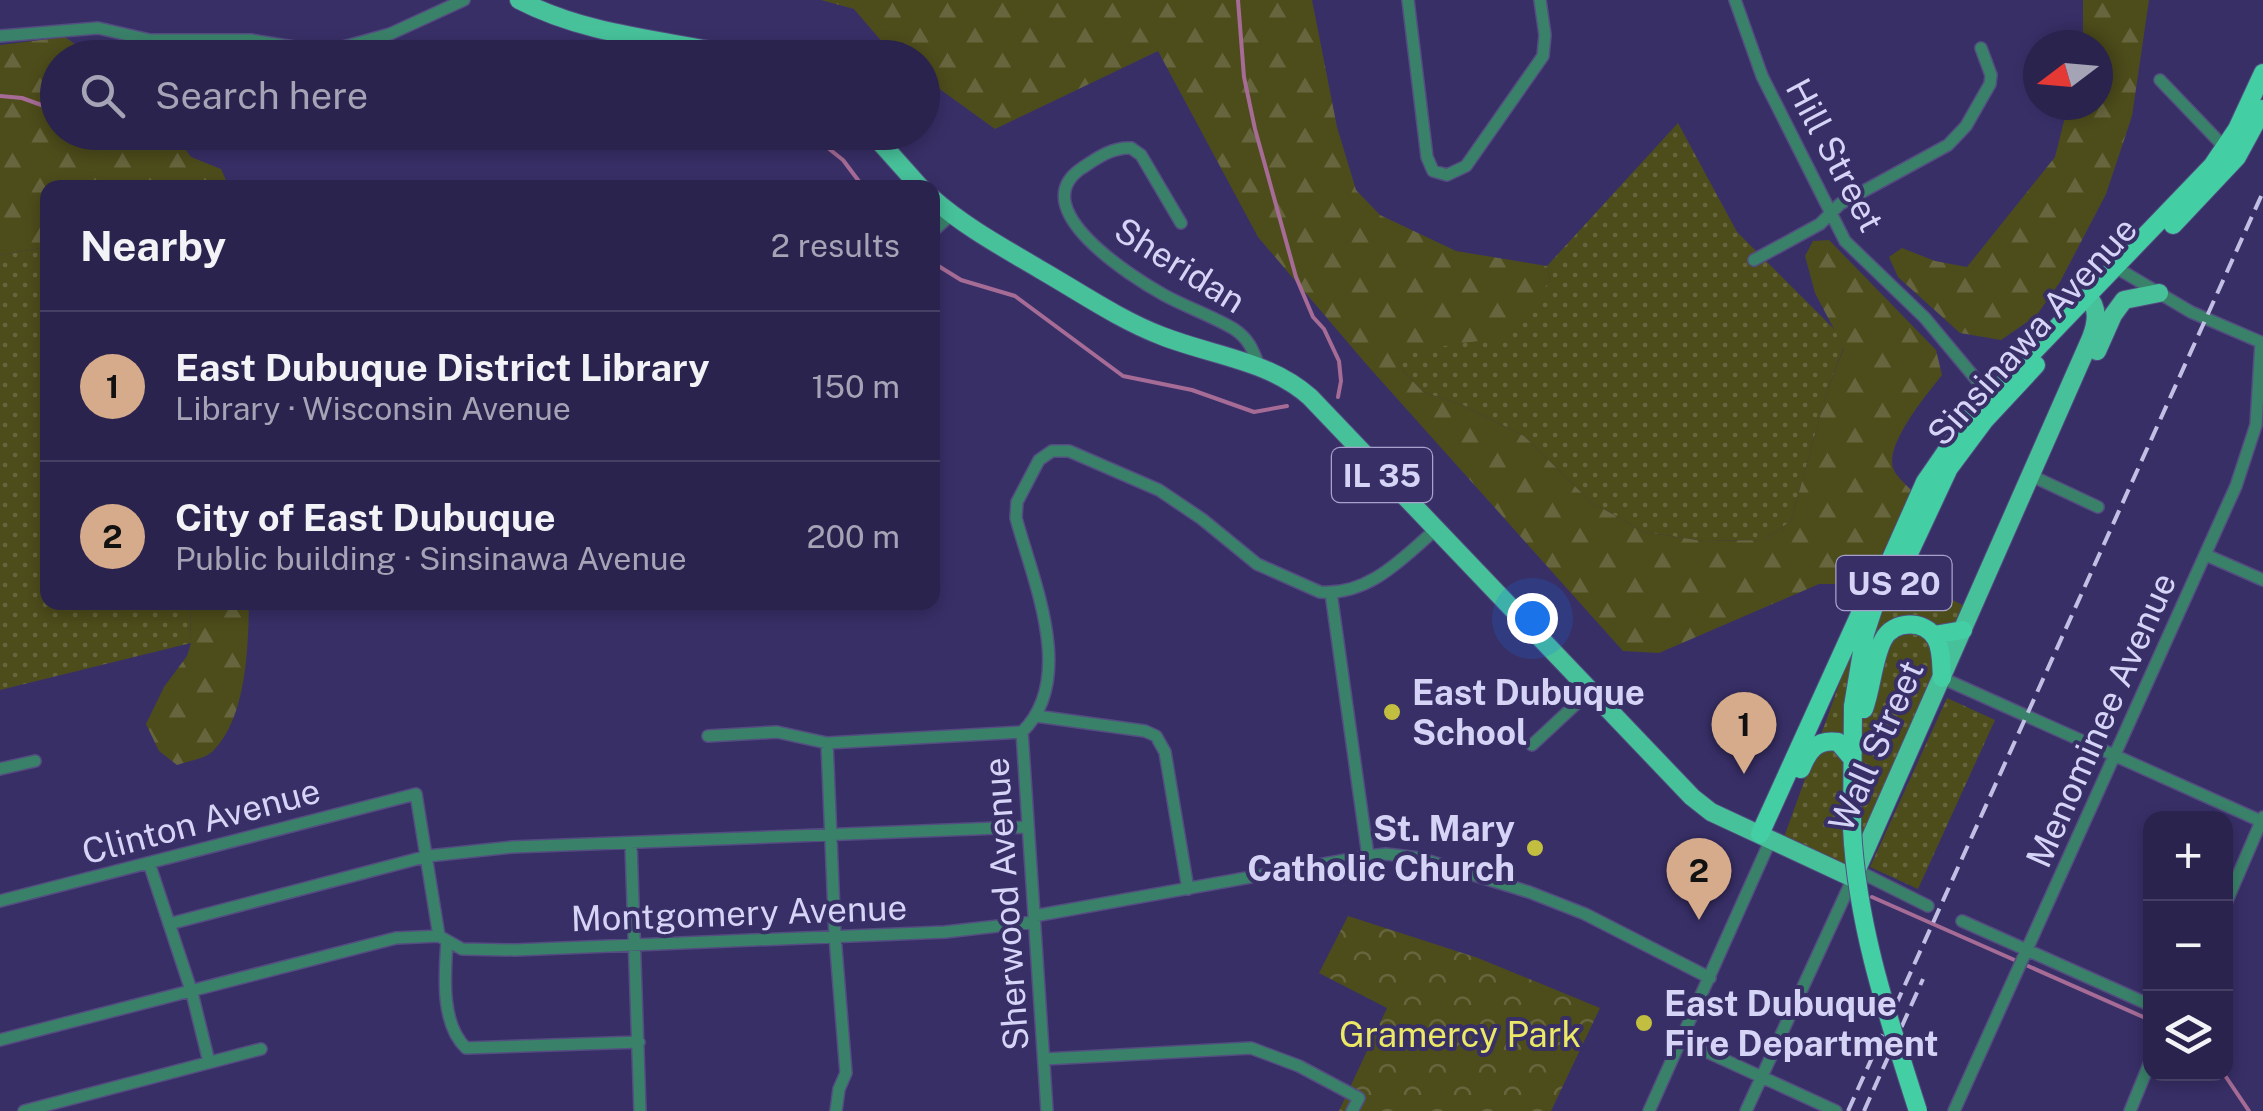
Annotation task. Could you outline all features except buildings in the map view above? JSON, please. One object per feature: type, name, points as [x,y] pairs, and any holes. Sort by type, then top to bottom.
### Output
[{"type":"highway","name":"Sinsinawa Avenue","points":[[2231,153],[2263,72]]},
{"type":"highway","name":"Sinsinawa Avenue","points":[[1854,785],[1850,756],[1855,682],[1865,634],[1925,482],[1945,450],[2120,270],[2176,205],[2231,153],[2263,109]]},
{"type":"highway","name":"Sinsinawa Avenue","points":[[1854,785],[1868,666],[1878,626],[1898,574],[1949,468],[1994,400]]},
{"type":"highway","points":[[1766,836],[1866,600],[1904,530]]},
{"type":"highway","points":[[1864,709],[1882,642],[1890,630],[1914,624],[1934,634],[1963,630]]},
{"type":"highway","points":[[1934,634],[1942,678]]},
{"type":"highway","points":[[1766,836],[1812,748],[1822,742],[1838,742],[1850,756]]},
{"type":"highway","name":"US 20","points":[[1854,785],[1854,867],[1864,936],[1918,1111]]},
{"type":"main road","points":[[519,0],[586,27],[654,40]]},
{"type":"main road","points":[[887,150],[914,180]]},
{"type":"main road","name":"IL 35","points":[[940,204],[1130,322],[1177,342],[1259,366],[1310,397],[1702,806],[1852,878]]},
{"type":"main road","points":[[2073,382],[2089,369],[2119,305],[2132,297],[2159,293]]},
{"type":"main road","name":"Wall Street","points":[[1852,878],[2073,382],[2097,318],[2090,298]]},
{"type":"street","points":[[368,40],[464,0]]},
{"type":"street","points":[[1408,0],[1427,157],[1438,174],[1453,174],[1466,166],[1543,56],[1545,34],[1540,0]]},
{"type":"street","name":"Hill Street","points":[[1736,0],[1762,76],[1850,249],[1925,318],[1994,400]]},
{"type":"street","points":[[0,36],[98,28],[150,40],[251,40]]},
{"type":"street","points":[[1754,260],[1834,214],[1840,204],[1957,137],[1990,84],[1981,48]]},
{"type":"street","points":[[2160,80],[2231,153]]},
{"type":"street","name":"Sheridan","points":[[1182,222],[1141,155],[1131,148],[1118,149],[1074,173],[1064,195],[1068,213],[1092,243],[1139,280],[1235,330],[1252,344],[1259,366]]},
{"type":"street","points":[[940,225],[952,214]]},
{"type":"street","points":[[2120,270],[2206,320],[2262,342]]},
{"type":"street","name":"Menominee Avenue","points":[[1954,1111],[2246,462],[2254,435],[2262,342]]},
{"type":"street","name":"Sherwood Avenue","points":[[1047,1111],[1022,732],[1036,716],[1049,672],[1050,651],[1016,509],[1033,468],[1052,452],[1079,455],[1173,499],[1270,572],[1314,591],[1332,593]]},
{"type":"street","points":[[2032,476],[2098,507]]},
{"type":"street","points":[[1368,856],[1332,593],[1378,578],[1435,530]]},
{"type":"street","points":[[2206,555],[2263,580]]},
{"type":"street","points":[[1942,678],[2262,820],[2227,901]]},
{"type":"street","points":[[1532,745],[1590,691]]},
{"type":"street","points":[[1036,716],[1138,729],[1156,736],[1165,752],[1188,889]]},
{"type":"street","points":[[708,736],[787,733],[826,743],[1022,732]]},
{"type":"street","points":[[826,743],[846,1074],[836,1111]]},
{"type":"street","points":[[0,769],[35,761]]},
{"type":"street","name":"Clinton Avenue","points":[[0,901],[416,794],[428,856]]},
{"type":"street","points":[[169,924],[428,856],[512,846],[1027,827]]},
{"type":"street","points":[[1649,1111],[1710,978],[1766,836]]},
{"type":"street","points":[[631,844],[640,1111]]},
{"type":"street","name":"Montgomery Avenue","points":[[0,1040],[396,938],[428,934],[474,950],[945,932],[1386,854],[1418,858],[1529,892],[1585,914],[1710,978]]},
{"type":"street","points":[[428,856],[443,939],[444,985],[456,1038],[466,1048],[639,1042]]},
{"type":"street","points":[[149,863],[192,993],[209,1062]]},
{"type":"street","points":[[1852,878],[1864,874],[1928,906]]},
{"type":"street","name":"Wall Street","points":[[1746,1111],[1852,878]]},
{"type":"street","points":[[1962,921],[2024,954],[2143,1003]]},
{"type":"street","points":[[1681,1040],[1836,1111]]},
{"type":"street","points":[[1044,1058],[1252,1048],[1298,1066],[1359,1098],[1352,1111]]},
{"type":"street","points":[[24,1111],[261,1049]]},
{"type":"street","points":[[2130,1111],[2143,1079]]},
{"type":"green space","points":[[821,0],[1312,0],[1337,127],[1356,190],[1380,215],[1456,251],[1547,266],[1550,281],[1505,337],[1397,353],[1405,373],[1423,392],[1465,406],[1524,436],[1591,502],[1644,532],[1703,541],[1764,540],[1791,521],[1827,391],[1844,348],[1815,293],[1805,256],[1813,241],[1829,240],[1936,350],[1942,375],[1901,433],[1892,458],[1899,478],[1914,493],[1866,584],[1819,584],[1659,653],[1623,651],[1258,237],[1158,51],[995,129],[940,89],[940,40],[880,40],[854,9]]},
{"type":"green space","points":[[2083,0],[2149,0],[2132,116],[2106,194],[2060,282],[2036,316],[2001,340],[1960,333],[1898,277],[1889,257],[1902,248],[1935,261],[1967,267],[2055,157],[2064,120],[2113,120],[2113,30],[2083,30]]},
{"type":"green space","points":[[40,40],[40,150],[186,150],[191,157],[221,169],[226,180],[40,180],[40,248],[0,255],[0,45]]},
{"type":"green space","points":[[1678,123],[1737,232],[1836,331],[1844,347],[1827,391],[1791,521],[1764,540],[1703,541],[1644,532],[1591,502],[1524,436],[1465,406],[1423,392],[1405,373],[1396,353],[1416,349],[1531,303],[1550,281],[1547,266]]},
{"type":"green space","points":[[40,248],[40,610],[190,610],[191,643],[0,690],[0,255]]},
{"type":"green space","points":[[1905,577],[1971,609],[1850,875],[1783,840],[1854,643]]},
{"type":"green space","points":[[190,610],[249,610],[246,660],[233,720],[210,754],[177,765],[159,751],[146,724],[191,643]]},
{"type":"green space","points":[[1947,698],[1995,720],[1918,889],[1870,867]]},
{"type":"green space","name":"Gramercy Park","points":[[1348,916],[1478,958],[1600,1008],[1551,1111],[1339,1111],[1387,1008],[1319,973]]},
{"type":"waterway","points":[[1238,0],[1244,77],[1255,129],[1296,277],[1313,317],[1324,329],[1339,361],[1338,397]]},
{"type":"waterway","points":[[0,96],[40,104]]},
{"type":"waterway","points":[[830,150],[858,180]]},
{"type":"waterway","points":[[940,267],[961,280],[1015,296],[1123,376],[1192,390],[1254,412],[1287,406]]},
{"type":"waterway","points":[[1872,897],[2143,1017]]},
{"type":"waterway","points":[[2229,1081],[2249,1111]]},
{"type":"railway","points":[[1848,1111],[2263,192]]},
{"type":"railway","points":[[1864,1111],[1923,979]]},
{"type":"place","name":"East Dubuque School","points":[[1392,712]]},
{"type":"place","name":"East Dubuque District Library","points":[[1744,774]]},
{"type":"place","name":"St. Mary Catholic Church","points":[[1535,848]]},
{"type":"place","name":"City of East Dubuque","points":[[1699,920]]},
{"type":"place","name":"East Dubuque Fire Department","points":[[1644,1023]]}]
